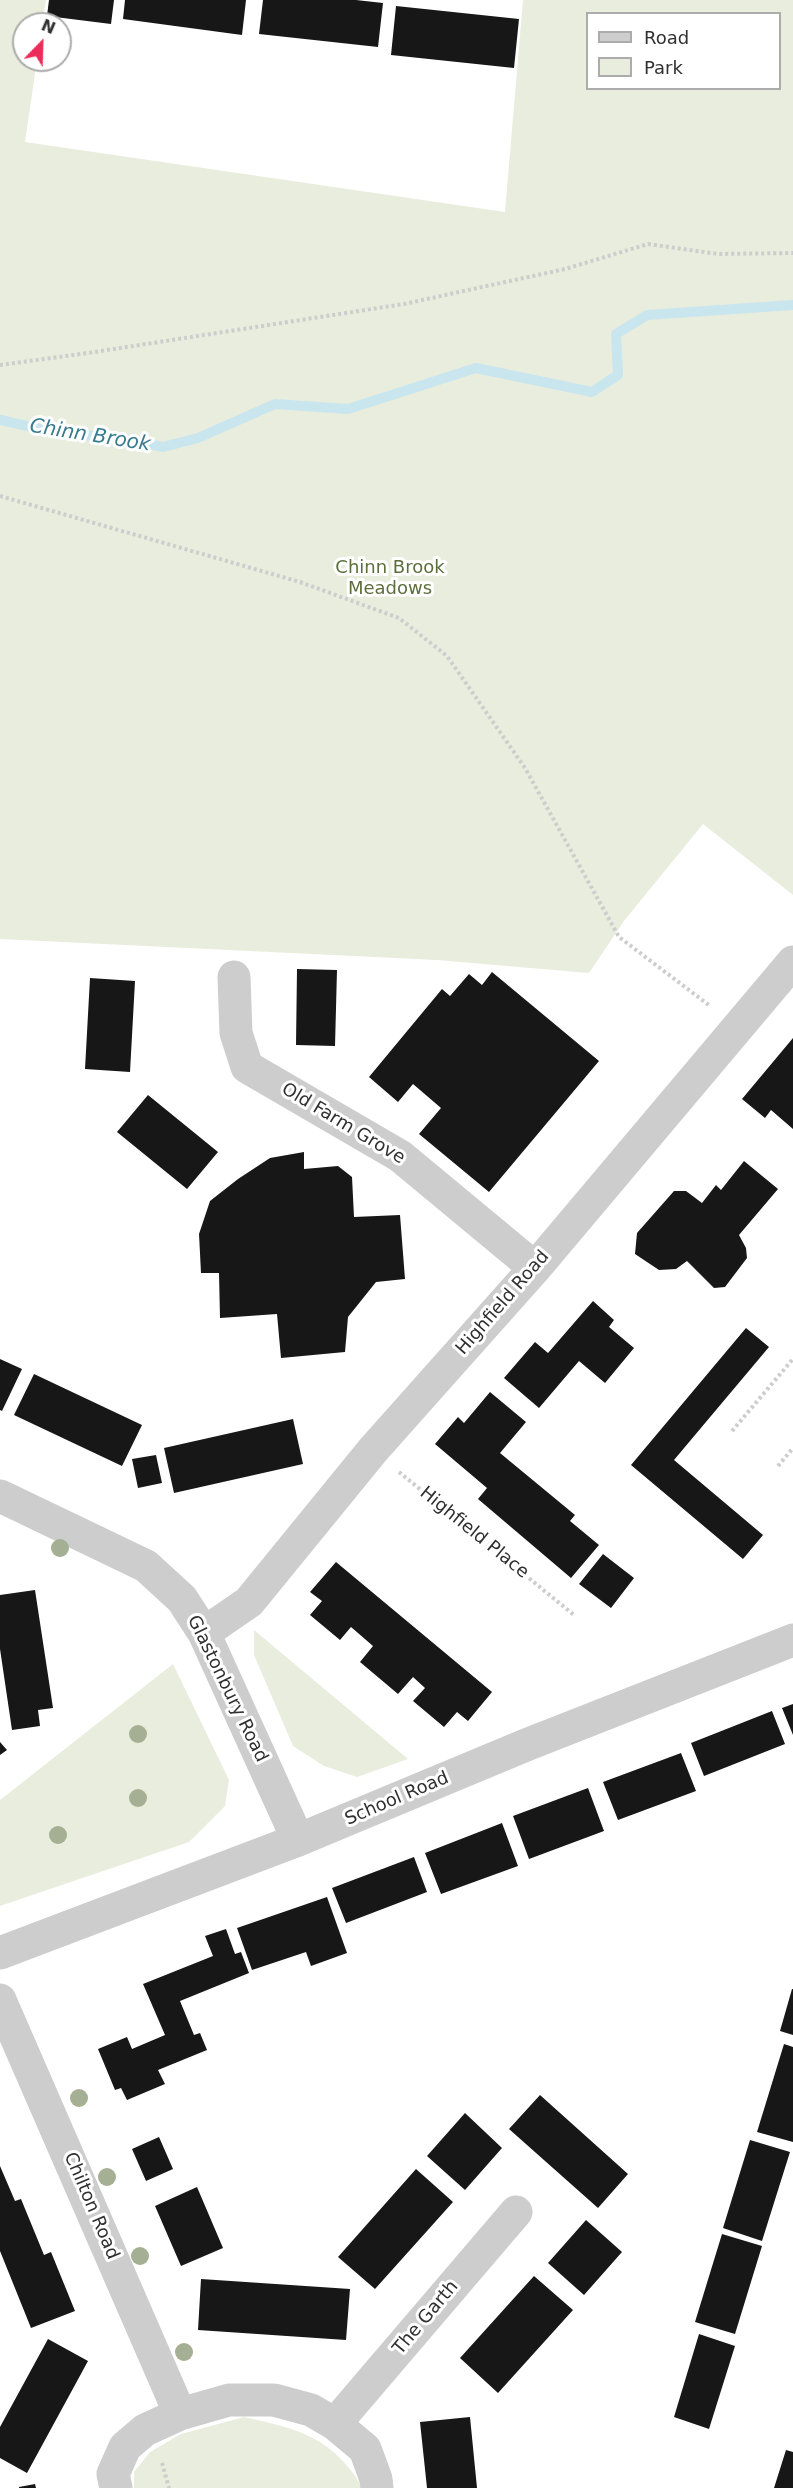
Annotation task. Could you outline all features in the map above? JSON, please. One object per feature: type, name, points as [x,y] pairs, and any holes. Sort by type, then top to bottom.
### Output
[{"type":"street","name":"Highfield Road","points":[[204,1633],[249,1602],[373,1450],[535,1268],[793,962]]},
{"type":"street","name":"Old Farm Grove","points":[[234,977],[236,1033],[247,1067],[400,1156],[535,1268]]},
{"type":"street","name":"Glastonbury Road","points":[[0,1496],[147,1566],[182,1599],[204,1633],[298,1840]]},
{"type":"street","name":"School Road","points":[[0,1953],[298,1840],[526,1745],[793,1640]]},
{"type":"street","name":"Chilton Road","points":[[0,2000],[180,2414]]},
{"type":"street","name":"The Garth","points":[[335,2424],[516,2212]]},
{"type":"street","points":[[116,2488],[113,2474],[125,2447],[145,2430],[180,2414],[229,2400],[273,2400],[311,2410],[335,2424],[365,2449],[377,2488]]},
{"type":"path","points":[[0,365],[404,304],[565,269],[648,244],[718,254],[793,253]]},
{"type":"path","points":[[0,496],[300,582],[399,618],[447,656],[525,768],[619,937],[737,1026]]},
{"type":"path","points":[[732,1431],[793,1359]]},
{"type":"path","points":[[778,1466],[793,1448]]},
{"type":"path","name":"Highfield Place","points":[[373,1450],[574,1615]]},
{"type":"green space","name":"Chinn Brook Meadows","points":[[0,0],[46,0],[44,12],[12,12],[12,72],[35,72],[25,142],[505,212],[523,0],[793,0],[793,895],[703,824],[624,921],[589,973],[437,960],[0,939]]},
{"type":"green space","points":[[254,1630],[408,1759],[357,1777],[324,1766],[293,1746],[254,1655]]},
{"type":"green space","points":[[173,1664],[229,1780],[225,1806],[189,1842],[0,1906],[0,1800]]},
{"type":"green space","points":[[244,2417],[298,2431],[326,2446],[339,2457],[363,2488],[134,2488],[134,2472],[150,2452],[181,2434]]},
{"type":"building","points":[[49,0],[114,0],[111,24],[72,19],[72,12],[48,12]]},
{"type":"building","points":[[125,0],[246,0],[242,35],[123,19]]},
{"type":"building","points":[[263,0],[356,0],[383,3],[378,47],[259,34]]},
{"type":"building","points":[[396,6],[519,19],[514,68],[391,55]]},
{"type":"building","points":[[297,969],[337,970],[335,1046],[296,1045]]},
{"type":"building","points":[[492,972],[599,1061],[489,1192],[419,1134],[441,1108],[413,1084],[398,1102],[369,1077],[442,989],[450,996],[469,974],[482,985]]},
{"type":"building","points":[[90,978],[135,981],[130,1072],[85,1069]]},
{"type":"building","points":[[793,1038],[793,1129],[771,1110],[765,1118],[742,1099]]},
{"type":"building","points":[[148,1095],[218,1152],[187,1189],[117,1132]]},
{"type":"building","points":[[304,1152],[304,1169],[338,1166],[352,1177],[354,1217],[400,1215],[405,1279],[376,1282],[348,1317],[345,1352],[281,1358],[277,1314],[220,1318],[219,1273],[201,1273],[199,1234],[210,1201],[238,1179],[270,1158]]},
{"type":"building","points":[[744,1161],[778,1189],[739,1235],[746,1248],[747,1258],[725,1287],[714,1288],[687,1261],[676,1269],[659,1270],[635,1254],[637,1233],[674,1191],[686,1191],[702,1203],[716,1185],[721,1190]]},
{"type":"building","points":[[593,1301],[614,1320],[609,1327],[634,1348],[605,1383],[579,1361],[539,1408],[504,1378],[535,1342],[548,1353]]},
{"type":"building","points":[[746,1328],[769,1347],[674,1460],[763,1535],[743,1559],[631,1465]]},
{"type":"building","points":[[0,1359],[22,1369],[2,1411],[0,1410]]},
{"type":"building","points":[[34,1374],[142,1425],[122,1466],[14,1415]]},
{"type":"building","points":[[490,1392],[526,1422],[500,1453],[575,1515],[570,1521],[599,1545],[571,1578],[478,1499],[487,1488],[435,1444],[458,1417],[464,1423]]},
{"type":"building","points":[[293,1419],[303,1464],[174,1493],[164,1448]]},
{"type":"building","points":[[156,1455],[162,1483],[138,1488],[132,1459]]},
{"type":"building","points":[[603,1554],[634,1578],[611,1608],[579,1584]]},
{"type":"building","points":[[336,1562],[492,1692],[468,1721],[457,1712],[444,1727],[413,1701],[425,1688],[413,1677],[398,1694],[360,1662],[373,1646],[351,1627],[340,1640],[310,1615],[322,1601],[310,1592]]},
{"type":"building","points":[[35,1590],[53,1708],[38,1710],[40,1726],[12,1730],[0,1649],[0,1595]]},
{"type":"building","points":[[793,1704],[793,1735],[782,1708]]},
{"type":"building","points":[[772,1711],[785,1744],[704,1776],[691,1743]]},
{"type":"building","points":[[0,1742],[7,1750],[0,1755]]},
{"type":"building","points":[[681,1753],[696,1791],[618,1820],[603,1782]]},
{"type":"building","points":[[588,1788],[604,1831],[529,1859],[513,1816]]},
{"type":"building","points":[[502,1823],[518,1866],[441,1894],[425,1853]]},
{"type":"building","points":[[414,1857],[427,1892],[346,1923],[332,1888]]},
{"type":"building","points":[[327,1897],[347,1953],[311,1966],[306,1952],[252,1970],[237,1928]]},
{"type":"building","points":[[226,1929],[235,1954],[241,1952],[249,1973],[180,2001],[194,2035],[200,2033],[207,2050],[158,2070],[165,2084],[127,2100],[121,2088],[115,2090],[98,2049],[127,2037],[132,2049],[165,2035],[143,1984],[213,1956],[205,1936]]},
{"type":"building","points":[[793,1989],[793,2035],[780,2031]]},
{"type":"building","points":[[784,2044],[793,2047],[793,2142],[757,2132]]},
{"type":"building","points":[[540,2095],[628,2174],[598,2208],[509,2129]]},
{"type":"building","points":[[465,2113],[502,2148],[465,2190],[427,2156]]},
{"type":"building","points":[[159,2137],[173,2169],[146,2181],[132,2149]]},
{"type":"building","points":[[750,2140],[790,2152],[762,2241],[723,2228]]},
{"type":"building","points":[[0,2166],[15,2201],[21,2199],[44,2255],[51,2252],[75,2311],[31,2328],[0,2251]]},
{"type":"building","points":[[416,2169],[453,2202],[375,2289],[338,2257]]},
{"type":"building","points":[[197,2187],[223,2248],[181,2266],[155,2206]]},
{"type":"building","points":[[586,2220],[622,2252],[584,2295],[548,2263]]},
{"type":"building","points":[[722,2234],[762,2246],[735,2334],[695,2322]]},
{"type":"building","points":[[534,2276],[573,2310],[498,2393],[460,2358]]},
{"type":"building","points":[[201,2279],[350,2289],[346,2340],[198,2330]]},
{"type":"building","points":[[699,2334],[735,2346],[709,2429],[674,2417]]},
{"type":"building","points":[[48,2339],[88,2361],[27,2473],[0,2458],[0,2427]]},
{"type":"building","points":[[470,2417],[477,2488],[427,2488],[420,2422]]},
{"type":"building","points":[[786,2450],[793,2452],[793,2488],[774,2488]]},
{"type":"building","points":[[35,2484],[36,2488],[19,2488],[19,2487]]},
{"type":"waterway","name":"Chinn Brook","points":[[0,420],[72,436],[105,435],[163,447],[198,438],[275,404],[348,409],[476,368],[592,392],[618,375],[616,334],[647,315],[793,305]]}]
